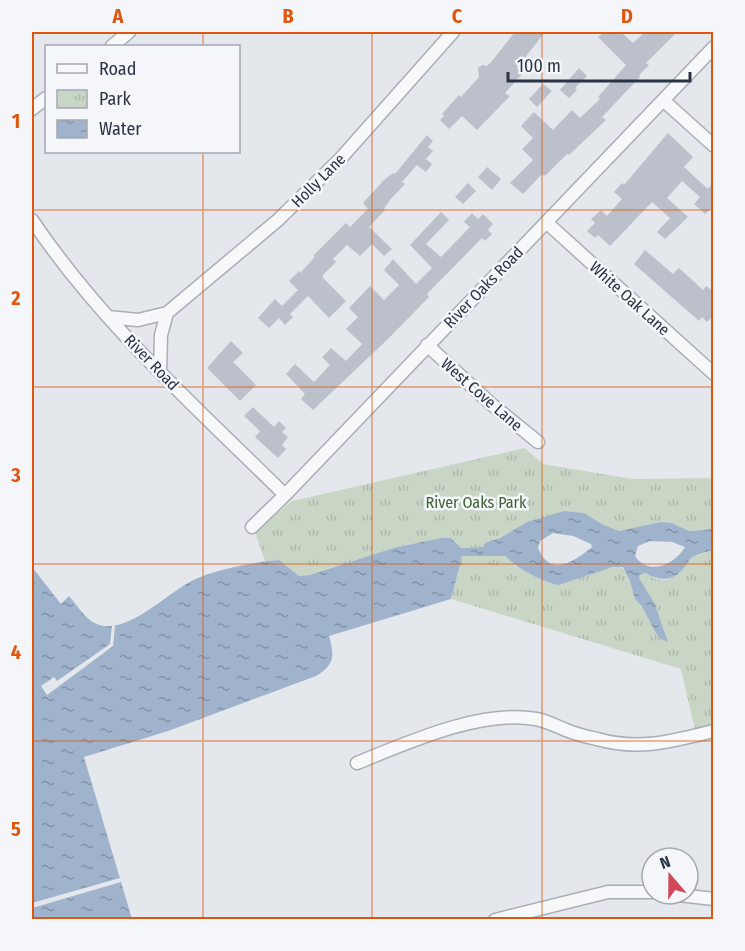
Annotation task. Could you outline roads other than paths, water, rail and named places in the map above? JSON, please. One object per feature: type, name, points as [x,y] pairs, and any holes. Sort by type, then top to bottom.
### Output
[{"type":"street","points":[[113,45],[129,32]]},
{"type":"street","name":"Holly Lane","points":[[108,317],[138,320],[167,313],[278,220],[342,158],[453,32]]},
{"type":"street","name":"River Oaks Road","points":[[252,527],[714,47]]},
{"type":"street","points":[[32,109],[45,99]]},
{"type":"street","points":[[663,100],[714,146]]},
{"type":"street","name":"River Road","points":[[32,220],[108,317],[285,495]]},
{"type":"street","name":"White Oak Lane","points":[[546,222],[714,374]]},
{"type":"street","points":[[160,370],[161,335],[167,313]]},
{"type":"street","name":"West Cove Lane","points":[[427,345],[490,403],[538,442]]},
{"type":"street","points":[[357,763],[434,733],[488,720],[537,719],[598,740],[627,745],[659,745],[714,731]]},
{"type":"street","points":[[495,920],[608,892],[640,892]]},
{"type":"water","points":[[564,511],[584,513],[619,531],[661,522],[672,523],[689,531],[713,529],[713,550],[691,558],[679,573],[670,578],[655,578],[645,573],[640,575],[639,578],[655,604],[668,642],[659,638],[635,599],[623,567],[613,567],[558,585],[530,574],[506,556],[462,556],[451,599],[329,636],[332,659],[327,667],[316,676],[168,731],[84,757],[132,919],[32,919],[32,567],[61,604],[69,596],[91,621],[104,626],[117,625],[146,612],[186,584],[226,569],[279,560],[299,576],[310,575],[393,548],[441,538],[451,538],[461,548],[483,547],[485,543],[500,538],[527,522]],"holes":[[[553,533],[573,536],[591,544],[592,547],[570,562],[556,565],[549,563],[538,548],[540,541]],[[650,541],[672,542],[685,547],[675,559],[668,563],[662,566],[647,566],[635,556],[638,546]]]},
{"type":"park label","name":"River Oaks Park","points":[[476,502]]}]
